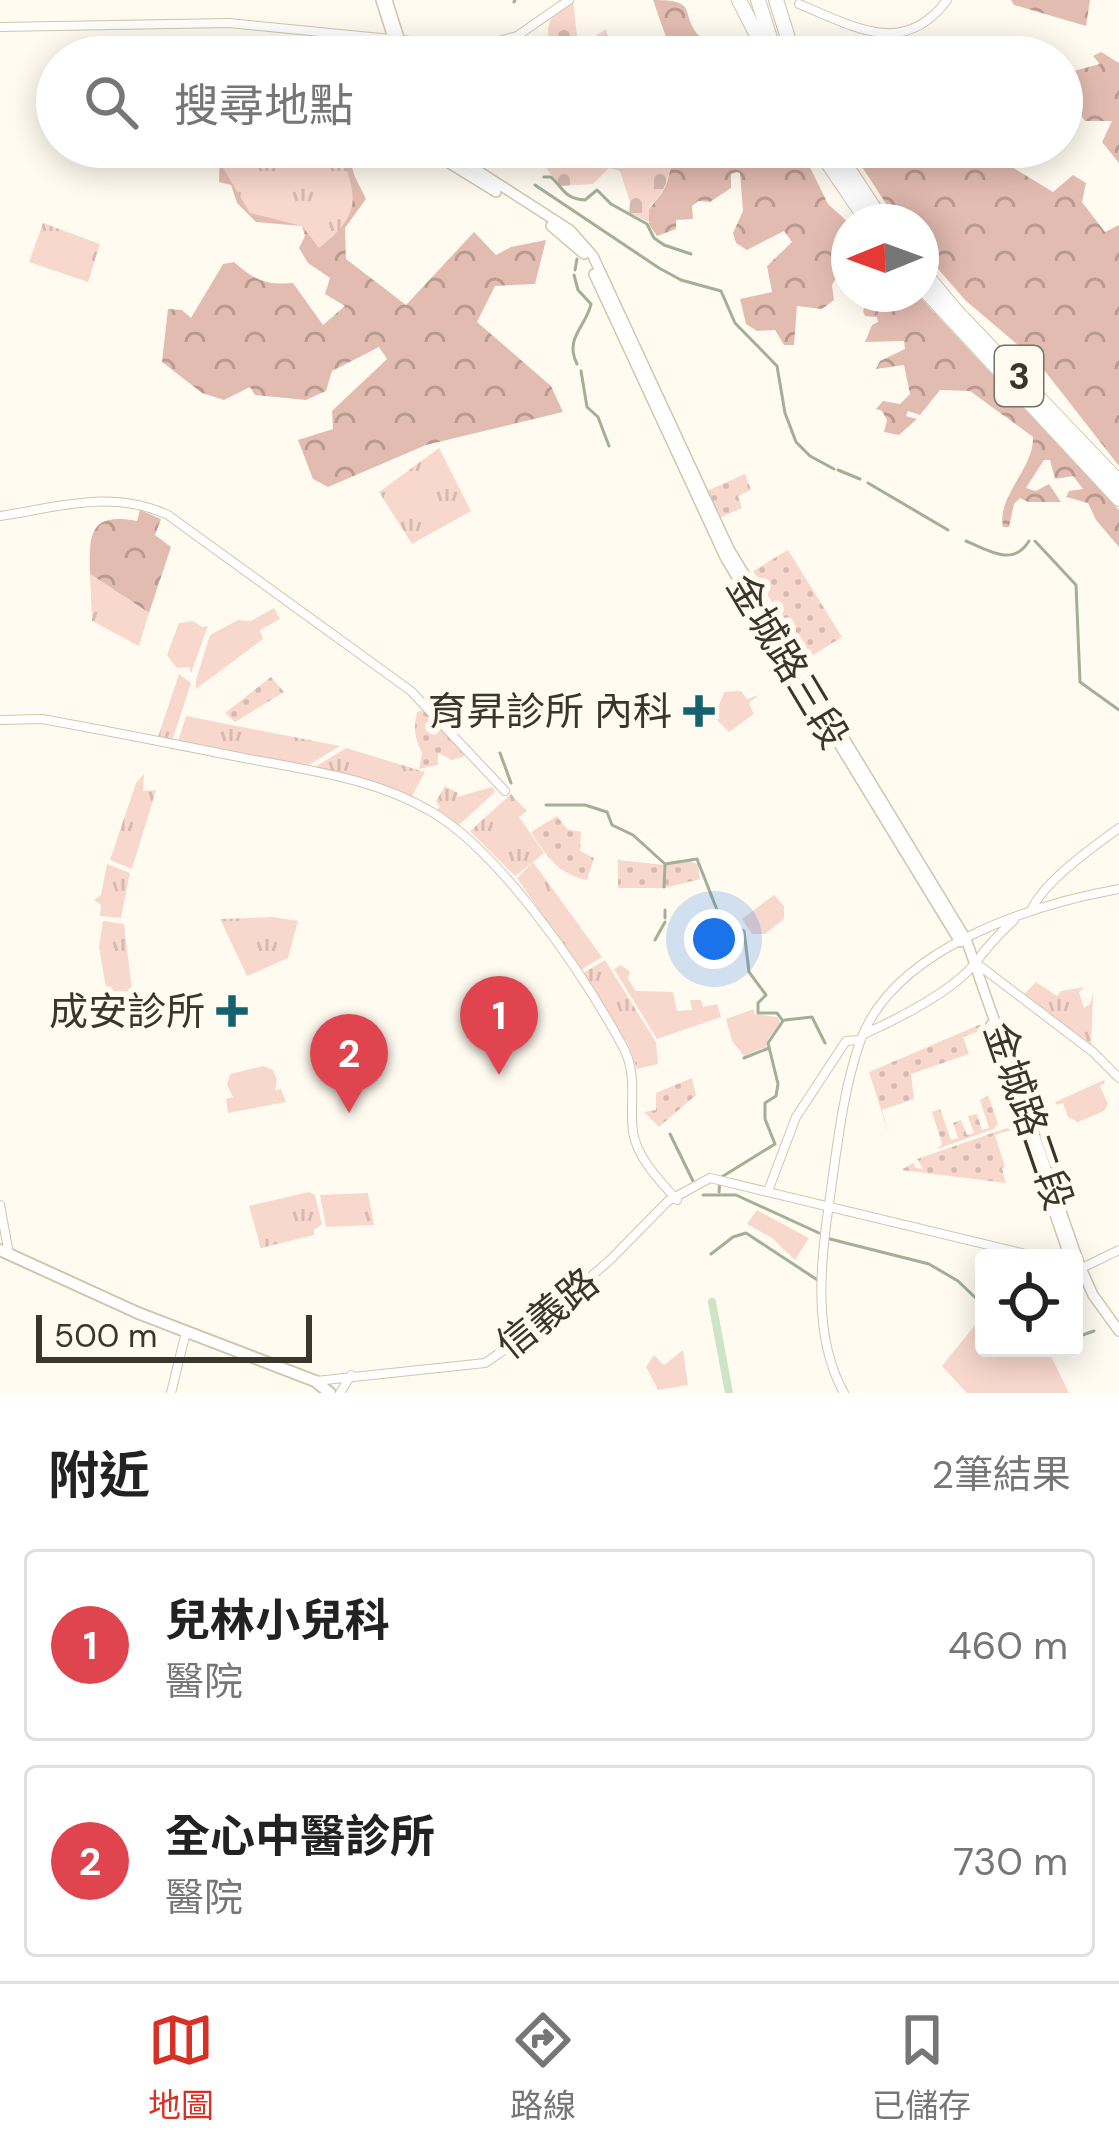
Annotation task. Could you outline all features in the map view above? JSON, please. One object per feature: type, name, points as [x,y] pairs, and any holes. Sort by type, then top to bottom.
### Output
[{"type":"highway","points":[[758,0],[767,36]]},
{"type":"highway","points":[[779,0],[789,36]]},
{"type":"highway","points":[[740,4],[759,36]]},
{"type":"highway","points":[[831,168],[856,204]]},
{"type":"highway","points":[[848,168],[871,204]]},
{"type":"highway","name":"3","points":[[939,291],[1119,482]]},
{"type":"highway","name":"3","points":[[939,305],[1119,499]]},
{"type":"main road","points":[[384,0],[395,36]]},
{"type":"main road","name":"金城路三段","points":[[469,168],[581,240],[593,256],[729,548],[974,964]]},
{"type":"main road","name":"金城路二段","points":[[974,964],[1069,1249]]},
{"type":"main road","points":[[4,1252],[323,1388]]},
{"type":"main road","name":"金城路二段","points":[[1083,1286],[1119,1336]]},
{"type":"street","points":[[518,36],[569,0]]},
{"type":"street","points":[[799,4],[883,35],[930,22],[947,0]]},
{"type":"street","points":[[0,27],[229,23],[374,36]]},
{"type":"street","points":[[0,516],[116,499],[136,501],[168,515],[412,692],[506,791]]},
{"type":"street","points":[[0,720],[42,718],[337,776],[404,797],[460,831],[512,884],[622,1044],[634,1076],[636,1143],[649,1167],[676,1198]]},
{"type":"street","points":[[1031,910],[1057,880],[1119,828]]},
{"type":"street","points":[[844,1393],[824,1333],[823,1239],[839,1125],[862,1037],[878,1006],[896,987],[963,941],[1031,910],[1119,889]]},
{"type":"street","points":[[768,1191],[796,1117],[846,1041],[862,1037],[936,994],[974,964],[1019,914]]},
{"type":"street","points":[[974,964],[1093,1052],[1119,1078]]},
{"type":"street","name":"信義路","points":[[323,1388],[349,1377],[490,1361],[676,1198],[719,1179],[1006,1249]]},
{"type":"street","points":[[0,1205],[4,1252]]},
{"type":"street","points":[[1083,1262],[1119,1250]]},
{"type":"street","points":[[173,1393],[188,1332]]},
{"type":"street","points":[[340,1393],[349,1377]]},
{"type":"green space","points":[[653,0],[683,5],[699,36],[666,36]]},
{"type":"green space","points":[[1011,0],[1090,0],[1086,26],[1014,5]]},
{"type":"green space","points":[[573,1],[577,36],[549,36],[549,24]]},
{"type":"green space","points":[[1101,52],[1119,63],[1119,163],[1102,142],[1112,121],[1083,118],[1083,68],[1100,64],[1093,56]]},
{"type":"green space","points":[[219,168],[352,168],[366,199],[345,228],[346,259],[406,305],[474,232],[496,255],[546,240],[535,284],[495,286],[477,322],[551,386],[563,412],[426,445],[328,487],[313,479],[298,440],[333,429],[332,411],[387,359],[379,347],[332,371],[326,391],[306,400],[255,395],[250,387],[224,400],[202,393],[162,362],[168,309],[182,310],[191,318],[223,264],[234,262],[268,282],[293,283],[323,325],[345,306],[325,294],[330,278],[308,263],[299,248],[305,236],[302,226],[256,222],[237,203],[231,185],[219,182]]},
{"type":"green space","points":[[223,168],[345,168],[352,191],[350,213],[319,248],[302,226],[250,213]]},
{"type":"green space","points":[[609,168],[593,184],[560,186],[547,169]]},
{"type":"green space","points":[[609,168],[670,168],[665,187],[649,207],[649,222],[628,212],[630,202],[620,171]]},
{"type":"green space","points":[[670,168],[810,168],[831,207],[831,302],[822,309],[797,306],[794,345],[784,345],[775,330],[757,331],[746,324],[740,299],[772,292],[767,266],[792,242],[784,231],[747,250],[736,243],[733,233],[743,211],[740,173],[731,174],[731,188],[710,202],[692,206],[693,219],[676,220],[676,229],[657,236],[649,224],[649,209],[665,187]]},
{"type":"green space","points":[[863,168],[1014,168],[1053,192],[1073,175],[1086,183],[1082,202],[1105,232],[1119,225],[1119,466],[1037,361],[965,300],[939,270],[939,204],[886,204]]},
{"type":"green space","points":[[43,223],[100,244],[88,282],[29,262]]},
{"type":"green space","points":[[57,233],[89,248],[91,262],[83,270],[91,273],[89,280],[31,261],[32,255],[41,257],[45,238]]},
{"type":"green space","points":[[863,312],[934,312],[1119,510],[1119,547],[1088,503],[1066,497],[1069,491],[1083,489],[1073,476],[1055,479],[1050,460],[1044,460],[1026,488],[1036,491],[1049,484],[1061,502],[1020,498],[1009,527],[1003,527],[1005,504],[1028,460],[1033,437],[970,391],[940,390],[920,415],[908,411],[906,416],[917,419],[899,435],[884,432],[887,420],[876,409],[883,401],[900,404],[910,394],[904,365],[876,369],[880,361],[905,349],[904,341],[865,342],[878,322],[877,317]]},
{"type":"green space","points":[[439,448],[471,511],[412,544],[379,492]]},
{"type":"green space","points":[[745,474],[751,490],[738,496],[742,508],[719,518],[707,491]]},
{"type":"green space","points":[[140,510],[161,519],[155,535],[171,547],[149,613],[90,574],[95,529],[109,520],[137,521]]},
{"type":"green space","points":[[788,550],[842,637],[807,659],[753,571]]},
{"type":"green space","points":[[90,574],[149,613],[139,646],[92,621]]},
{"type":"green space","points":[[274,608],[280,619],[260,630],[263,639],[196,689],[210,635]]},
{"type":"green space","points":[[179,623],[208,626],[191,673],[189,667],[177,668],[167,655]]},
{"type":"green space","points":[[179,674],[191,683],[172,741],[158,737]]},
{"type":"green space","points":[[271,677],[284,692],[235,722],[225,713]]},
{"type":"green space","points":[[741,691],[747,699],[759,695],[749,703],[754,714],[729,732],[703,706],[718,708],[724,692]]},
{"type":"green space","points":[[426,709],[465,756],[452,760],[438,753],[438,765],[419,769],[422,753],[415,724],[417,712]]},
{"type":"green space","points":[[186,716],[340,746],[307,766],[178,742]]},
{"type":"green space","points":[[346,748],[425,772],[411,798],[315,767]]},
{"type":"green space","points":[[144,774],[143,791],[156,790],[132,869],[110,860],[136,783]]},
{"type":"green space","points":[[445,786],[458,793],[457,797],[492,787],[495,792],[459,825],[437,809]]},
{"type":"green space","points":[[511,794],[527,811],[519,817],[544,853],[515,876],[470,831]]},
{"type":"green space","points":[[557,816],[567,829],[581,832],[580,851],[594,858],[587,880],[560,869],[531,832]]},
{"type":"green space","points":[[618,860],[665,865],[688,861],[698,864],[700,879],[665,888],[618,888]]},
{"type":"green space","points":[[533,862],[602,957],[581,970],[517,878]]},
{"type":"green space","points":[[107,864],[130,873],[121,918],[100,916],[101,905],[94,900],[101,895]]},
{"type":"green space","points":[[774,895],[784,906],[784,919],[765,934],[752,934],[742,919]]},
{"type":"green space","points":[[220,919],[298,921],[288,958],[247,976]]},
{"type":"green space","points":[[103,921],[124,924],[134,1006],[112,1023],[99,947]]},
{"type":"green space","points":[[605,960],[656,1042],[658,1064],[637,1069],[629,1046],[583,973]]},
{"type":"green space","points":[[621,965],[630,972],[628,979],[636,991],[673,992],[677,1011],[692,1010],[690,1000],[701,1000],[703,1007],[717,1004],[721,1017],[657,1039],[614,969]]},
{"type":"green space","points":[[1036,982],[1057,996],[1084,987],[1079,992],[1084,1008],[1093,993],[1091,1047],[1024,994]]},
{"type":"green space","points":[[754,1009],[754,1014],[777,1017],[781,1024],[766,1047],[744,1056],[732,1041],[726,1019]]},
{"type":"green space","points":[[982,1026],[1030,1172],[982,1030],[963,1037],[969,1054],[911,1074],[914,1099],[882,1110],[892,1144],[869,1072]]},
{"type":"green space","points":[[263,1066],[273,1070],[275,1090],[281,1089],[286,1102],[228,1113],[226,1099],[233,1097],[227,1085],[230,1074]]},
{"type":"green space","points":[[692,1078],[696,1095],[659,1127],[644,1112],[656,1110],[656,1093]]},
{"type":"green space","points":[[1104,1080],[1100,1086],[1108,1104],[1104,1111],[1078,1122],[1068,1117],[1063,1103],[1055,1102]]},
{"type":"green space","points":[[988,1095],[998,1124],[994,1129],[937,1149],[942,1144],[932,1112],[940,1109],[951,1140],[958,1138],[953,1123],[961,1120],[967,1135],[974,1133],[968,1116],[977,1114],[982,1130],[989,1128],[980,1100]]},
{"type":"green space","points":[[1011,1130],[995,1135],[1006,1183],[901,1170],[913,1163],[923,1169],[917,1159]]},
{"type":"green space","points":[[309,1192],[315,1195],[322,1224],[314,1235],[261,1248],[249,1206]]},
{"type":"green space","points":[[368,1193],[374,1225],[326,1227],[320,1195]]},
{"type":"green space","points":[[757,1210],[809,1238],[795,1260],[772,1238],[747,1224]]},
{"type":"green space","points":[[975,1325],[975,1357],[1051,1357],[1069,1393],[967,1393],[942,1366]]},
{"type":"green space","points":[[683,1350],[688,1385],[658,1390],[646,1367],[654,1355],[664,1365]]},
{"type":"waterway","points":[[544,177],[551,177],[573,198],[585,200],[597,190],[611,204],[647,224],[664,245],[691,254]]},
{"type":"waterway","points":[[535,185],[659,268],[721,291],[735,323],[777,366],[785,413],[796,442],[834,469]]},
{"type":"waterway","points":[[575,270],[577,259]]},
{"type":"waterway","points":[[574,275],[578,290],[591,304],[574,340],[577,364]]},
{"type":"waterway","points":[[581,371],[587,407],[598,417],[609,446]]},
{"type":"waterway","points":[[838,470],[860,479]]},
{"type":"waterway","points":[[868,483],[948,530]]},
{"type":"waterway","points":[[966,541],[1008,555],[1029,541]]},
{"type":"waterway","points":[[1035,541],[1076,585],[1080,682],[1119,710]]},
{"type":"waterway","points":[[429,696],[436,701]]},
{"type":"waterway","points":[[443,707],[459,718]]},
{"type":"waterway","points":[[500,753],[511,783]]},
{"type":"waterway","points":[[546,805],[585,805],[607,812],[612,825],[633,835],[665,864],[697,859],[721,920],[744,931],[749,972],[766,995],[758,1003],[758,1013],[777,1013],[783,1021],[768,1043],[778,1084],[776,1096],[765,1103],[765,1119],[775,1144],[720,1178],[719,1192]]},
{"type":"waterway","points":[[664,887],[665,865]]},
{"type":"waterway","points":[[665,910],[665,918]]},
{"type":"waterway","points":[[655,940],[665,922]]},
{"type":"waterway","points":[[785,1020],[812,1017],[825,1043]]},
{"type":"waterway","points":[[744,1058],[769,1048]]},
{"type":"waterway","points":[[670,1134],[693,1181]]},
{"type":"waterway","points":[[703,1195],[736,1195],[819,1233]]},
{"type":"waterway","points":[[711,1254],[746,1233],[819,1281]]},
{"type":"waterway","points":[[830,1239],[929,1264],[975,1297]]},
{"type":"waterway","points":[[712,1302],[729,1393]]},
{"type":"waterway","points":[[1083,1335],[1094,1331]]},
{"type":"place","name":"育昇診所 內科","points":[[699,711]]},
{"type":"place","name":"成安診所","points":[[232,1011]]},
{"type":"place","name":"兒林小兒科","points":[[499,1075]]},
{"type":"place","name":"全心中醫診所","points":[[349,1113]]}]
